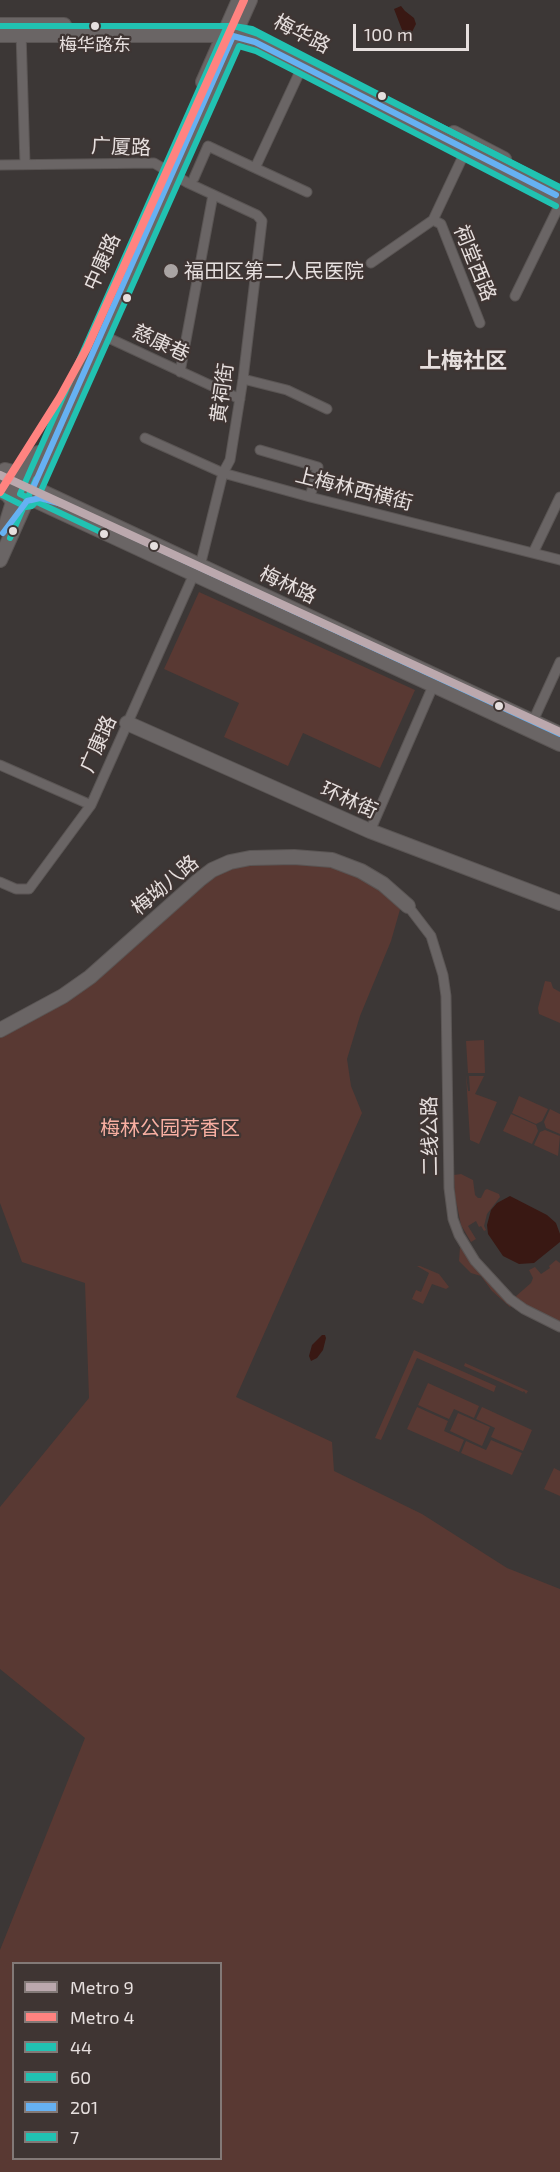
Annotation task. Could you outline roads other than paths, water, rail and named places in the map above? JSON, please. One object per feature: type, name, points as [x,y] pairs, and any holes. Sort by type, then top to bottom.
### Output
[{"type":"main road","name":"中康路","points":[[231,31],[239,0]]},
{"type":"main road","name":"中康路","points":[[0,560],[6,533],[231,31],[250,0]]},
{"type":"main road","name":"梅华路","points":[[0,25],[21,30],[231,31],[258,34],[560,187]]},
{"type":"main road","name":"梅华路","points":[[0,35],[21,30]]},
{"type":"main road","name":"梅华路","points":[[231,31],[303,65],[560,198]]},
{"type":"main road","name":"中康路","points":[[42,455],[99,334],[168,172]]},
{"type":"main road","points":[[0,470],[11,473],[20,472],[25,469],[31,457],[42,455],[41,482],[45,489],[54,494],[58,506],[39,507],[27,511],[20,525],[6,533]]},
{"type":"main road","name":"梅林路","points":[[0,470],[26,491]]},
{"type":"main road","name":"梅林路","points":[[0,484],[26,491],[560,734]]},
{"type":"main road","points":[[0,490],[13,502],[6,533]]},
{"type":"main road","name":"梅林路","points":[[197,570],[433,686],[560,744]]},
{"type":"main road","name":"环林街","points":[[127,723],[370,831],[560,903]]},
{"type":"main road","name":"梅坳八路","points":[[0,1030],[63,996],[90,977],[199,880],[212,870],[230,862],[250,858],[294,857],[332,860],[361,871],[383,884],[408,906]]},
{"type":"street","points":[[21,30],[25,164]]},
{"type":"street","points":[[255,168],[303,65]]},
{"type":"street","points":[[194,178],[208,146],[307,192]]},
{"type":"street","points":[[371,263],[433,220],[466,150]]},
{"type":"street","name":"广厦路","points":[[0,165],[154,163],[213,195],[257,215],[262,221]]},
{"type":"street","points":[[180,372],[213,195]]},
{"type":"street","points":[[515,296],[560,204]]},
{"type":"street","name":"祠堂西路","points":[[433,220],[441,224],[480,323]]},
{"type":"street","name":"黄祠街","points":[[197,570],[223,473],[230,460],[243,379],[262,221]]},
{"type":"street","name":"慈康巷","points":[[99,334],[240,399]]},
{"type":"street","points":[[243,379],[287,390],[327,409]]},
{"type":"street","name":"上梅林西横街","points":[[145,438],[223,473],[560,560]]},
{"type":"street","points":[[260,450],[318,466],[310,497]]},
{"type":"street","points":[[533,553],[560,497]]},
{"type":"street","name":"广康路","points":[[0,882],[16,889],[29,889],[91,805],[197,570]]},
{"type":"street","points":[[533,721],[560,662]]},
{"type":"street","points":[[370,831],[433,686]]},
{"type":"street","points":[[0,765],[91,805]]},
{"type":"street","name":"二线公路","points":[[408,906],[431,936],[443,975],[446,996],[449,1188],[453,1219],[466,1248],[510,1299],[524,1309],[560,1327]]},
{"type":"metro line","name":"4","points":[[0,492],[60,397],[87,348],[244,0]]},
{"type":"metro line","name":"9","points":[[0,475],[560,732]]},
{"type":"place","name":"梅华路东","points":[[95,26]]},
{"type":"place","name":"福田区第二人民医院","points":[[171,271]]},
{"type":"district","name":"上梅社区","points":[[463,361]]},
{"type":"park label","name":"梅林公园芳香区","points":[[170,1128]]}]
